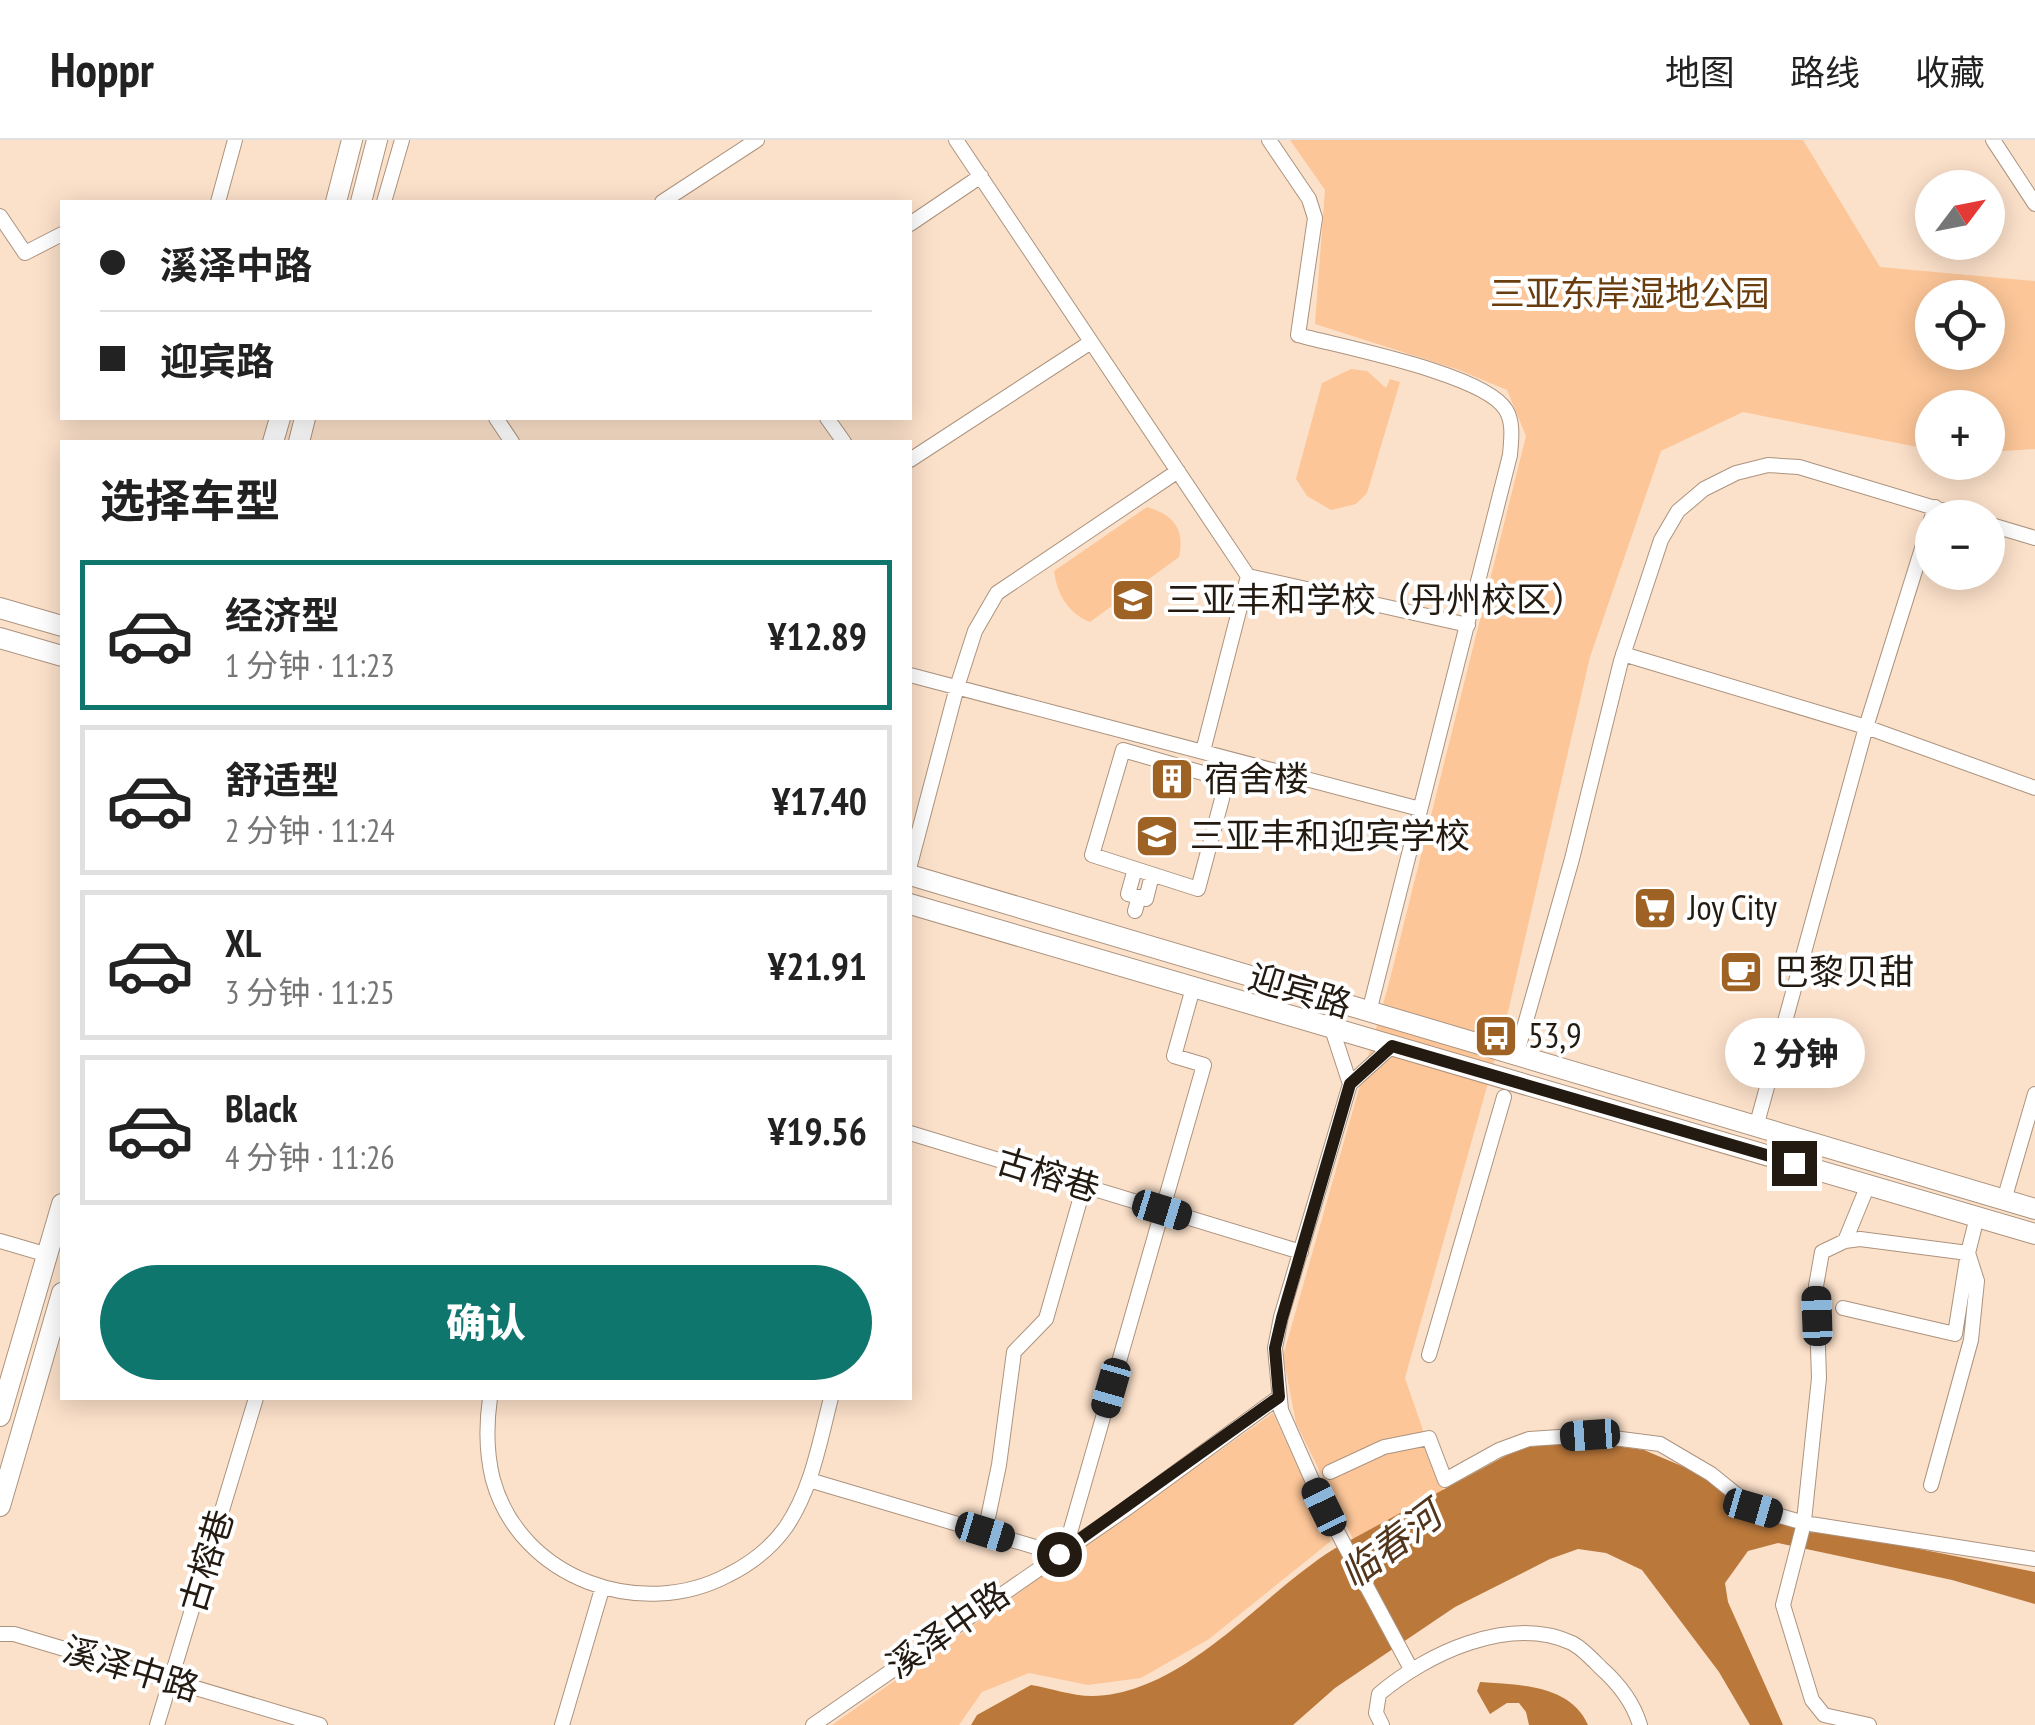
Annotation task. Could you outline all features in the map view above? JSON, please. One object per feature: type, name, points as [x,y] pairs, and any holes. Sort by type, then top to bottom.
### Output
[{"type":"highway","points":[[337,200],[352,140]]},
{"type":"highway","points":[[362,200],[377,140]]},
{"type":"highway","points":[[0,608],[60,625]]},
{"type":"highway","points":[[0,638],[60,655]]},
{"type":"highway","name":"迎宾路","points":[[912,876],[2035,1208]]},
{"type":"highway","points":[[936,912],[944,885]]},
{"type":"highway","name":"迎宾路","points":[[912,904],[2035,1234]]},
{"type":"highway","points":[[0,1416],[60,1211]]},
{"type":"highway","points":[[0,1506],[60,1300]]},
{"type":"street","points":[[219,200],[234,140]]},
{"type":"street","points":[[385,200],[402,140]]},
{"type":"street","points":[[665,200],[757,140]]},
{"type":"street","points":[[956,140],[1248,576],[1468,626]]},
{"type":"street","points":[[1270,140],[1309,199],[1315,218],[1298,335],[1488,390],[1509,413],[1510,456],[1369,1012]]},
{"type":"street","points":[[1993,140],[2035,204]]},
{"type":"street","points":[[912,223],[980,176]]},
{"type":"street","points":[[0,216],[25,253],[60,235]]},
{"type":"street","points":[[912,459],[1091,342]]},
{"type":"street","points":[[1516,1056],[1572,858],[1623,654],[1661,540],[1678,511],[1704,488],[1736,473],[1768,465],[1799,467],[1915,501]]},
{"type":"street","points":[[912,857],[975,631],[997,593],[1178,471]]},
{"type":"street","points":[[2005,529],[2035,538]]},
{"type":"street","points":[[1756,1127],[1866,728],[1915,571]]},
{"type":"street","points":[[1203,752],[1248,576]]},
{"type":"street","points":[[1623,654],[1866,728],[2035,788]]},
{"type":"street","points":[[912,676],[1420,809]]},
{"type":"street","points":[[1124,748],[1227,780],[1198,889],[1135,869],[1092,855],[1124,748]]},
{"type":"street","points":[[1135,869],[1128,894],[1137,904],[1146,899],[1152,875]]},
{"type":"street","points":[[809,1480],[1062,1552],[1204,1064],[1174,1056],[1193,988]]},
{"type":"street","points":[[1332,1028],[1350,1084]]},
{"type":"street","points":[[1392,1046],[1350,1084],[1275,1348],[1279,1397],[1292,1436],[1333,1524],[1411,1669]]},
{"type":"street","points":[[2004,1200],[2035,1094]]},
{"type":"street","points":[[1429,1355],[1504,1097]]},
{"type":"street","name":"古榕巷","points":[[912,1135],[1301,1252]]},
{"type":"street","points":[[1845,1241],[1868,1185]]},
{"type":"street","points":[[985,1532],[1014,1352],[1046,1319],[1084,1186]]},
{"type":"street","points":[[1955,1334],[1978,1217]]},
{"type":"street","points":[[1869,1725],[1824,1715],[1812,1700],[1783,1605],[1804,1522],[1819,1378],[1816,1286],[1822,1252],[1860,1239],[1968,1253]]},
{"type":"street","points":[[0,1241],[48,1256]]},
{"type":"street","points":[[1931,1485],[1971,1340],[1977,1281],[1968,1253]]},
{"type":"street","points":[[1844,1308],[1971,1340]]},
{"type":"street","name":"溪泽中路","points":[[814,1725],[1279,1397]]},
{"type":"street","name":"古榕巷","points":[[157,1725],[255,1400]]},
{"type":"street","points":[[490,1400],[485,1432],[494,1483],[518,1529],[555,1566],[602,1589],[653,1596],[704,1588],[735,1572],[750,1564],[786,1527],[809,1480],[830,1400]]},
{"type":"street","points":[[1330,1472],[1384,1446],[1429,1438],[1445,1480],[1499,1450],[1529,1439],[1590,1435],[1660,1444],[1711,1474],[1753,1508],[1804,1522],[2035,1559]]},
{"type":"street","points":[[562,1725],[602,1589]]},
{"type":"street","points":[[1382,1725],[1376,1712],[1378,1694],[1411,1669],[1472,1644],[1520,1631],[1573,1643],[1607,1673],[1634,1705],[1640,1725]]},
{"type":"street","name":"溪泽中路","points":[[0,1634],[14,1634],[320,1725]]},
{"type":"green space","name":"三亚东岸湿地公园","points":[[1290,140],[1803,140],[1880,267],[2035,281],[2035,449],[2005,451],[2005,390],[1915,390],[1915,447],[1743,412],[1661,451],[1590,657],[1508,1012],[1405,1378],[1444,1491],[1353,1539],[1296,1423],[1283,1356],[1389,983],[1526,436],[1507,390],[1459,370],[1315,324],[1325,190]]},
{"type":"green space","points":[[1351,369],[1367,371],[1386,388],[1390,379],[1400,382],[1367,493],[1356,504],[1331,510],[1307,496],[1296,479],[1322,383]]},
{"type":"green space","points":[[1147,507],[1175,524],[1180,538],[1179,557],[1090,622],[1082,618],[1065,602],[1054,571]]},
{"type":"green space","points":[[1273,1413],[1331,1541],[1209,1639],[1141,1678],[1088,1685],[1029,1673],[982,1692],[959,1725],[832,1725]]},
{"type":"water","name":"临春河","points":[[1582,1441],[1644,1450],[1703,1475],[1763,1518],[2035,1572],[2035,1604],[1952,1580],[1778,1543],[1748,1551],[1725,1583],[1728,1602],[1783,1725],[1750,1725],[1719,1672],[1642,1570],[1606,1553],[1578,1549],[1455,1607],[1335,1688],[1293,1725],[971,1725],[977,1715],[1031,1685],[1092,1696],[1126,1691],[1159,1679],[1220,1639],[1334,1549],[1520,1448]]},
{"type":"water","points":[[1480,1682],[1526,1686],[1556,1694],[1569,1701],[1588,1725],[1529,1725],[1519,1703],[1507,1703],[1490,1714],[1477,1691]]},
{"type":"place","name":"三亚丰和学校（丹州校区）","points":[[1133,600]]},
{"type":"place","name":"宿舍楼","points":[[1172,779]]},
{"type":"place","name":"三亚丰和迎宾学校","points":[[1157,836]]},
{"type":"place","name":"Joy City","points":[[1655,908]]},
{"type":"place","name":"巴黎贝甜","points":[[1741,972]]},
{"type":"place","name":"53,9","points":[[1496,1036]]},
{"type":"route","points":[[1059,1554],[1279,1397],[1275,1348],[1350,1084],[1392,1046],[1794,1163]]}]
